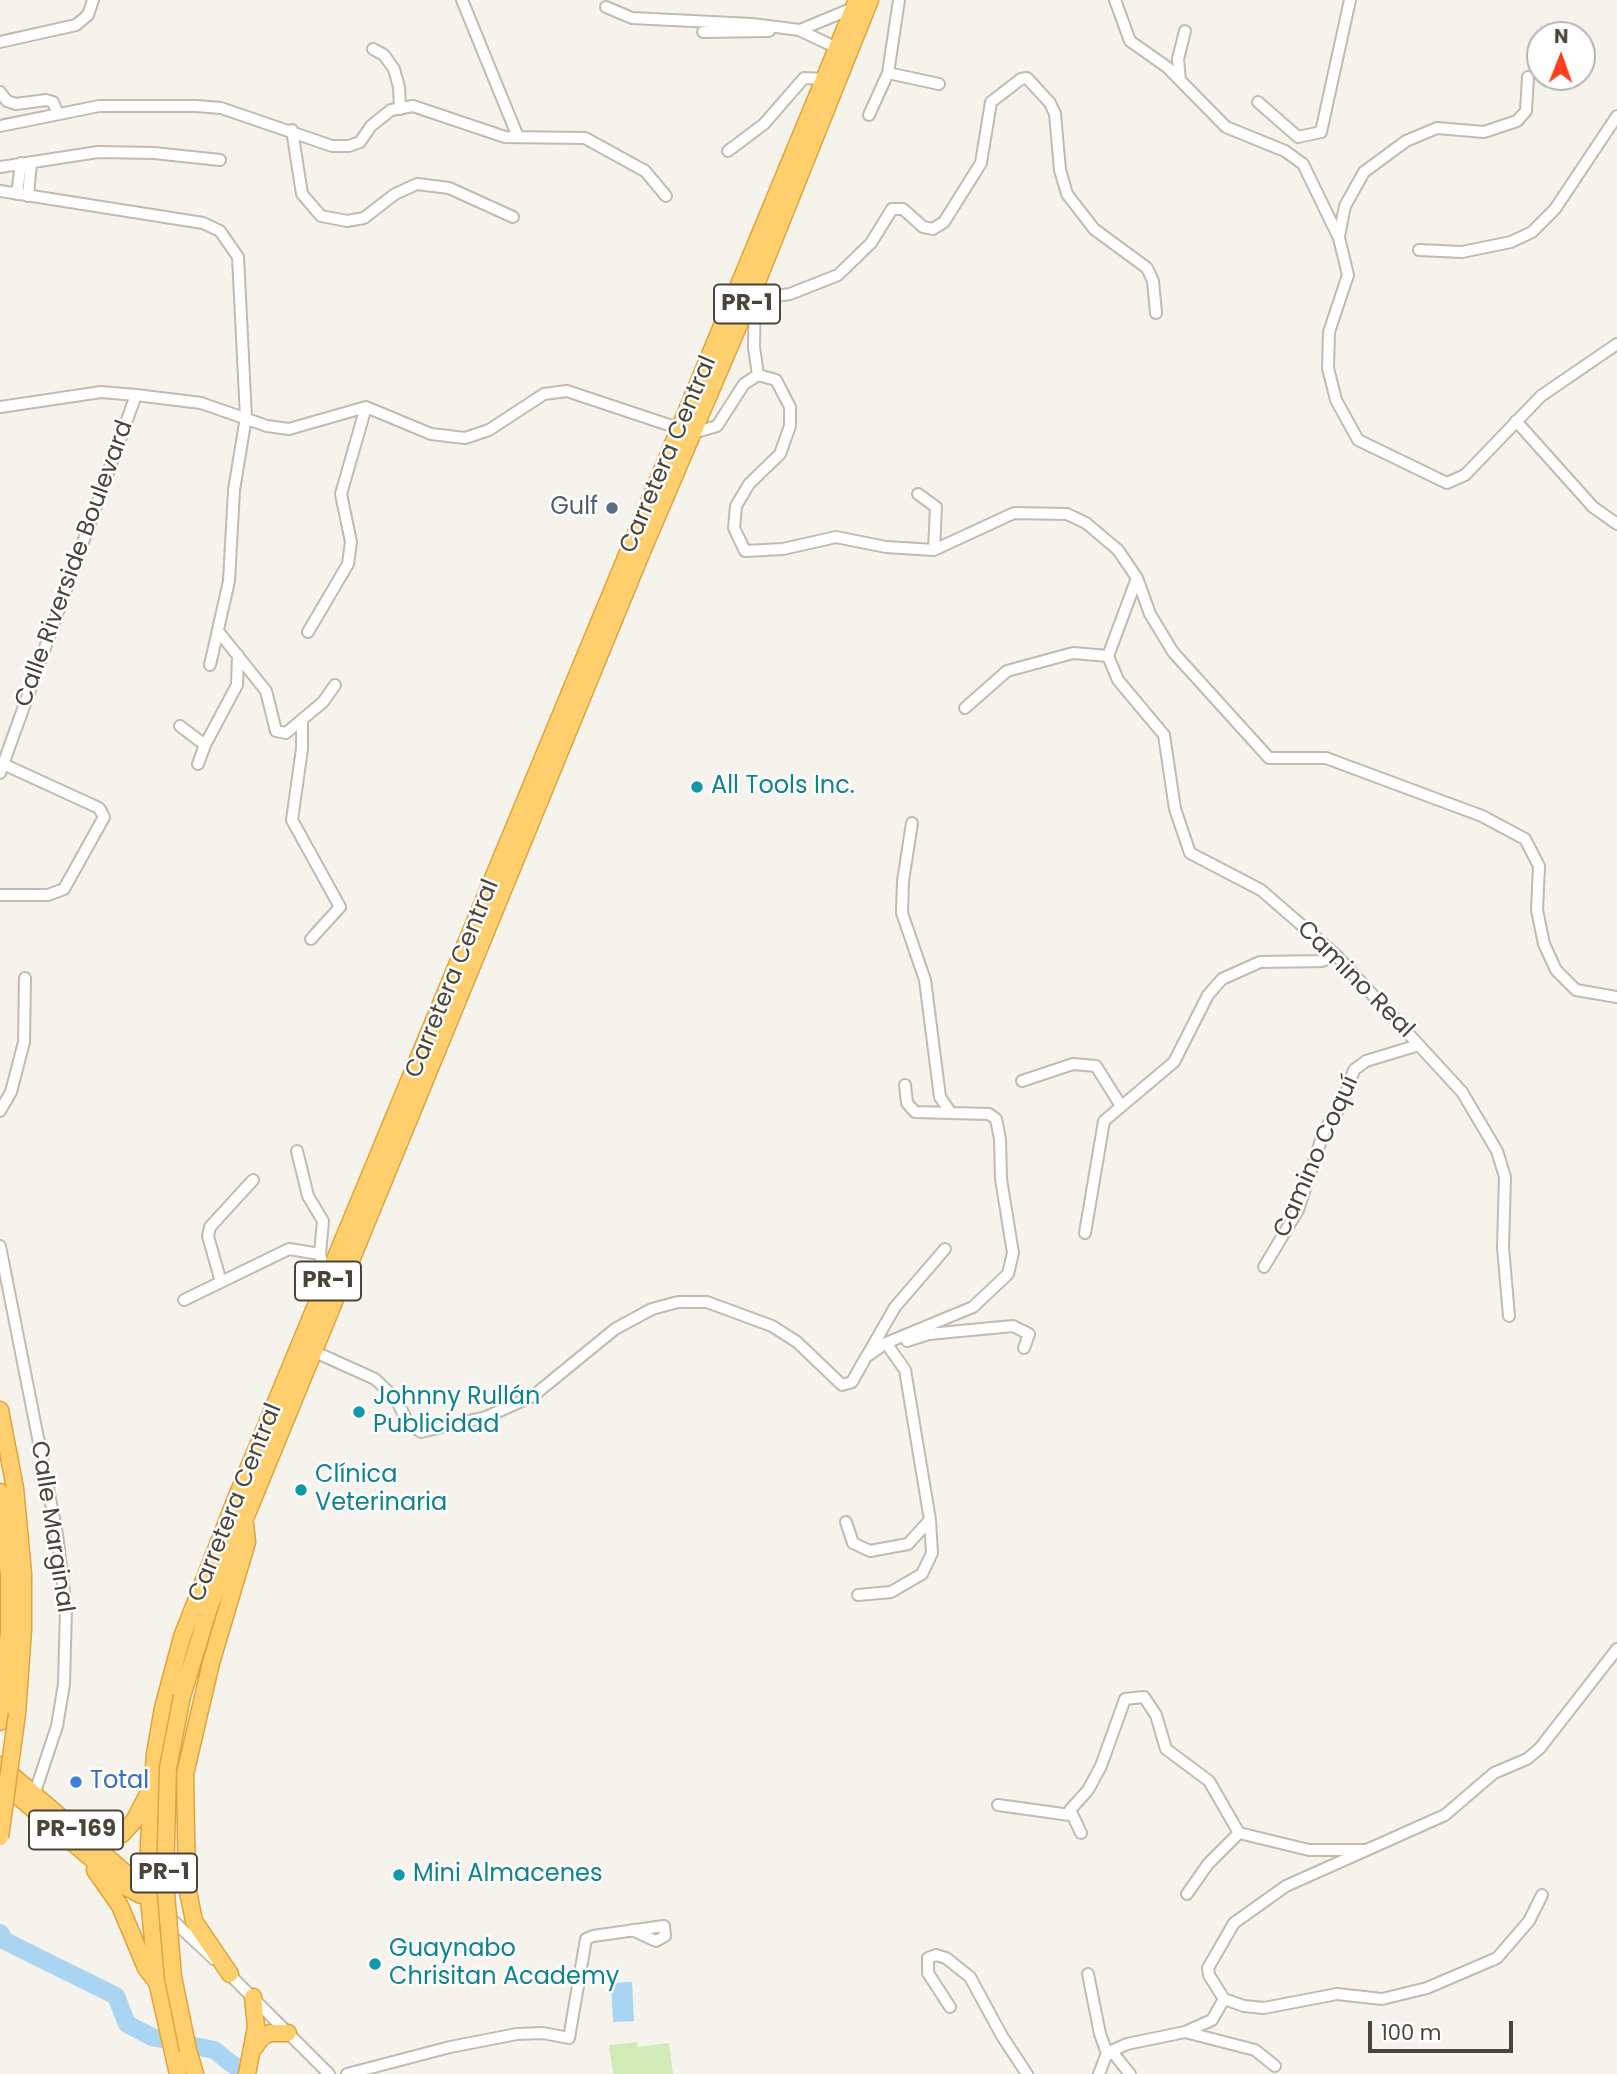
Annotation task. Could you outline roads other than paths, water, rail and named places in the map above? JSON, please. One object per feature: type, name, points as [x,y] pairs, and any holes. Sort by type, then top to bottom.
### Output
[{"type":"highway","name":"Carretera Central","points":[[157,1982],[149,1899],[150,1789],[165,1699],[195,1600],[687,431],[755,286],[870,0]]},
{"type":"highway","name":"Carretera Central","points":[[195,2074],[173,1977],[164,1881],[168,1768],[181,1696],[210,1605],[687,431],[855,4]]},
{"type":"highway","points":[[0,1410],[15,1488],[23,1574],[23,1650],[6,1715]]},
{"type":"highway","points":[[0,1492],[9,1586],[0,1837]]},
{"type":"highway","points":[[230,1974],[194,1921],[187,1877],[185,1774],[211,1663],[247,1542],[245,1518]]},
{"type":"highway","name":"PR-169","points":[[0,1765],[87,1856],[124,1886],[149,1899]]},
{"type":"highway","name":"PR-169","points":[[0,1781],[72,1826],[149,1899]]},
{"type":"highway","points":[[72,1826],[108,1838],[122,1834],[134,1821],[150,1789]]},
{"type":"highway","points":[[87,1856],[120,1906],[146,1968],[157,1982]]},
{"type":"highway","points":[[149,1899],[170,1893],[187,1877]]},
{"type":"highway","name":"PR-1","points":[[157,1982],[178,2074]]},
{"type":"highway","points":[[247,2074],[254,2048],[256,2020],[253,1997]]},
{"type":"highway","points":[[254,2048],[262,2037],[270,2033],[288,2033]]},
{"type":"highway","points":[[168,2074],[170,2045]]},
{"type":"street","points":[[0,42],[76,24],[88,15],[93,0]]},
{"type":"street","points":[[462,0],[518,137]]},
{"type":"street","points":[[869,115],[888,73],[899,0]]},
{"type":"street","points":[[1115,0],[1130,41],[1153,55],[1181,80],[1226,127],[1285,152],[1303,164],[1339,238],[1348,275],[1329,332],[1328,368],[1336,400],[1358,440],[1447,483],[1465,475],[1541,396],[1617,344]]},
{"type":"street","points":[[1258,102],[1298,137],[1321,132],[1350,0]]},
{"type":"street","points":[[703,32],[800,30],[855,4]]},
{"type":"street","points":[[606,7],[632,18],[752,24],[800,30],[837,48]]},
{"type":"street","points":[[1181,80],[1178,59],[1185,31]]},
{"type":"street","points":[[373,49],[384,55],[394,69],[400,87],[400,109]]},
{"type":"street","points":[[888,73],[939,84]]},
{"type":"street","points":[[729,151],[764,124],[804,78],[825,79]]},
{"type":"street","points":[[758,375],[754,347],[755,286],[776,296],[790,294],[838,275],[871,243],[892,209],[903,209],[923,227],[933,229],[944,222],[981,163],[991,102],[1010,85],[1027,78],[1041,90],[1055,114],[1060,170],[1067,194],[1094,229],[1147,268],[1153,281],[1156,313]]},
{"type":"street","points":[[1339,238],[1345,206],[1364,172],[1406,141],[1437,128],[1484,132],[1517,121],[1526,111],[1527,91]]},
{"type":"street","points":[[0,92],[7,101],[16,104],[46,100],[53,102],[58,114]]},
{"type":"street","points":[[0,126],[99,106],[196,106],[221,108],[292,130],[332,146],[349,146],[360,142],[371,126],[391,110],[413,106],[505,137],[585,138],[645,171],[666,196]]},
{"type":"street","points":[[1419,250],[1462,252],[1511,242],[1532,232],[1555,209],[1617,116]]},
{"type":"street","points":[[292,130],[302,194],[321,216],[347,221],[363,218],[395,194],[417,184],[449,188],[513,217]]},
{"type":"street","points":[[0,167],[97,152],[153,153],[220,160]]},
{"type":"street","points":[[22,195],[26,162]]},
{"type":"street","points":[[0,191],[202,223],[220,230],[238,257],[246,417],[234,490],[229,581],[210,665]]},
{"type":"street","points":[[0,407],[101,393],[136,395],[201,403],[267,426],[289,429],[366,407],[431,434],[465,438],[489,430],[544,394],[567,391],[687,431],[717,426],[744,384],[758,375],[776,380],[790,407],[790,426],[780,454],[749,484],[736,506],[734,528],[745,551],[783,549],[836,537],[886,547],[934,550],[1014,513],[1068,514],[1086,523],[1116,546],[1137,578],[1150,614],[1173,652],[1269,758],[1326,758],[1482,816],[1525,839],[1539,866],[1537,910],[1544,944],[1556,970],[1576,990],[1617,997]]},
{"type":"street","name":"Calle Riverside Boulevard","points":[[1,769],[136,395]]},
{"type":"street","points":[[308,632],[348,564],[351,542],[341,494],[366,407]]},
{"type":"street","points":[[1516,421],[1593,507],[1617,524]]},
{"type":"street","points":[[918,494],[936,507],[934,550]]},
{"type":"street","points":[[965,708],[1007,671],[1073,653],[1108,656],[1137,578]]},
{"type":"street","points":[[218,631],[266,691],[276,731],[286,733],[323,702],[335,685]]},
{"type":"street","points":[[198,764],[205,745],[237,685],[238,655]]},
{"type":"street","name":"Camino Real","points":[[1108,656],[1118,680],[1164,735],[1175,809],[1190,853],[1261,890],[1336,954],[1462,1092],[1497,1150],[1505,1177],[1503,1247],[1509,1315]]},
{"type":"street","points":[[302,720],[302,749],[292,820],[340,907],[312,939]]},
{"type":"street","points":[[180,726],[205,745]]},
{"type":"street","points":[[0,895],[48,895],[64,888],[104,817],[99,808],[1,769]]},
{"type":"street","points":[[912,823],[902,913],[925,980],[940,1097],[951,1113]]},
{"type":"street","points":[[1085,1233],[1104,1121],[1137,1096],[1174,1062],[1208,995],[1222,979],[1260,962],[1322,961],[1336,954]]},
{"type":"street","points":[[0,1111],[11,1092],[24,1042],[25,978]]},
{"type":"street","name":"Camino Coquí","points":[[1264,1268],[1298,1210],[1324,1131],[1342,1104],[1354,1070],[1366,1061],[1419,1045]]},
{"type":"street","points":[[1022,1081],[1073,1064],[1096,1066],[1121,1106]]},
{"type":"street","points":[[866,1357],[973,1307],[1008,1274],[1013,1253],[1000,1179],[1000,1139],[996,1119],[989,1114],[915,1112],[907,1103],[905,1086]]},
{"type":"street","points":[[297,1151],[308,1196],[323,1221],[320,1254],[327,1284]]},
{"type":"street","points":[[221,1282],[208,1236],[210,1227],[253,1180]]},
{"type":"street","name":"Calle Marginal","points":[[0,1246],[57,1534],[66,1608],[64,1684],[57,1726],[32,1800]]},
{"type":"street","points":[[184,1300],[289,1249],[320,1254]]},
{"type":"street","points":[[313,1351],[375,1379],[396,1399],[408,1423],[421,1432],[486,1417],[533,1396],[615,1329],[652,1309],[678,1301],[707,1302],[772,1326],[797,1342],[842,1385],[852,1382],[895,1307],[944,1249]]},
{"type":"street","points":[[888,1345],[929,1334],[1013,1326],[1029,1334],[1024,1348]]},
{"type":"street","points":[[858,1595],[891,1592],[922,1574],[932,1553],[930,1520],[905,1370],[888,1345]]},
{"type":"street","points":[[846,1522],[853,1544],[870,1551],[908,1544],[930,1520]]},
{"type":"street","points":[[1542,1895],[1529,1922],[1497,1958],[1427,1989],[1382,1999],[1337,1994],[1264,2008],[1244,2006],[1224,1999],[1209,1975],[1209,1968],[1234,1923],[1286,1886],[1445,1815],[1494,1773],[1527,1759],[1540,1748],[1617,1649]]},
{"type":"street","points":[[1081,1833],[1070,1815],[1070,1810],[1088,1790],[1101,1766],[1125,1699],[1144,1697],[1156,1715],[1166,1749],[1209,1781],[1239,1833],[1309,1850],[1370,1850]]},
{"type":"street","points":[[998,1805],[1070,1815]]},
{"type":"street","points":[[1187,1894],[1208,1864],[1239,1833]]},
{"type":"street","points":[[149,1899],[230,1974],[329,2074]]},
{"type":"street","points":[[347,2074],[450,2047],[517,2034],[543,2033],[569,2038],[586,1939],[632,1930]]},
{"type":"street","points":[[950,2007],[928,1973],[928,1958],[936,1955],[946,1958],[970,1977],[1002,2036],[1027,2074]]},
{"type":"street","points":[[1088,1974],[1100,2034],[1107,2053],[1099,2074]]},
{"type":"street","points":[[1107,2053],[1127,2044],[1185,2032],[1212,2020],[1224,1999]]},
{"type":"street","points":[[1185,2032],[1255,2050],[1275,2066]]},
{"type":"street","points":[[1107,2053],[1115,2054],[1129,2074]]},
{"type":"water","points":[[632,1982],[634,2021],[613,2022],[611,1983]]},
{"type":"waterway","points":[[0,1933],[5,1941],[116,1996],[127,2024],[152,2037],[214,2050],[245,2074]]},
{"type":"place","name":"Gulf","points":[[612,508]]},
{"type":"place","name":"All Tools Inc.","points":[[697,787]]},
{"type":"place","name":"Johnny Rullán Publicidad","points":[[359,1412]]},
{"type":"place","name":"Clínica Veterinaria","points":[[301,1490]]},
{"type":"place","name":"Total","points":[[76,1782]]},
{"type":"place","name":"Mini Almacenes","points":[[399,1875]]},
{"type":"place","name":"Guaynabo Chrisitan Academy","points":[[375,1964]]}]
